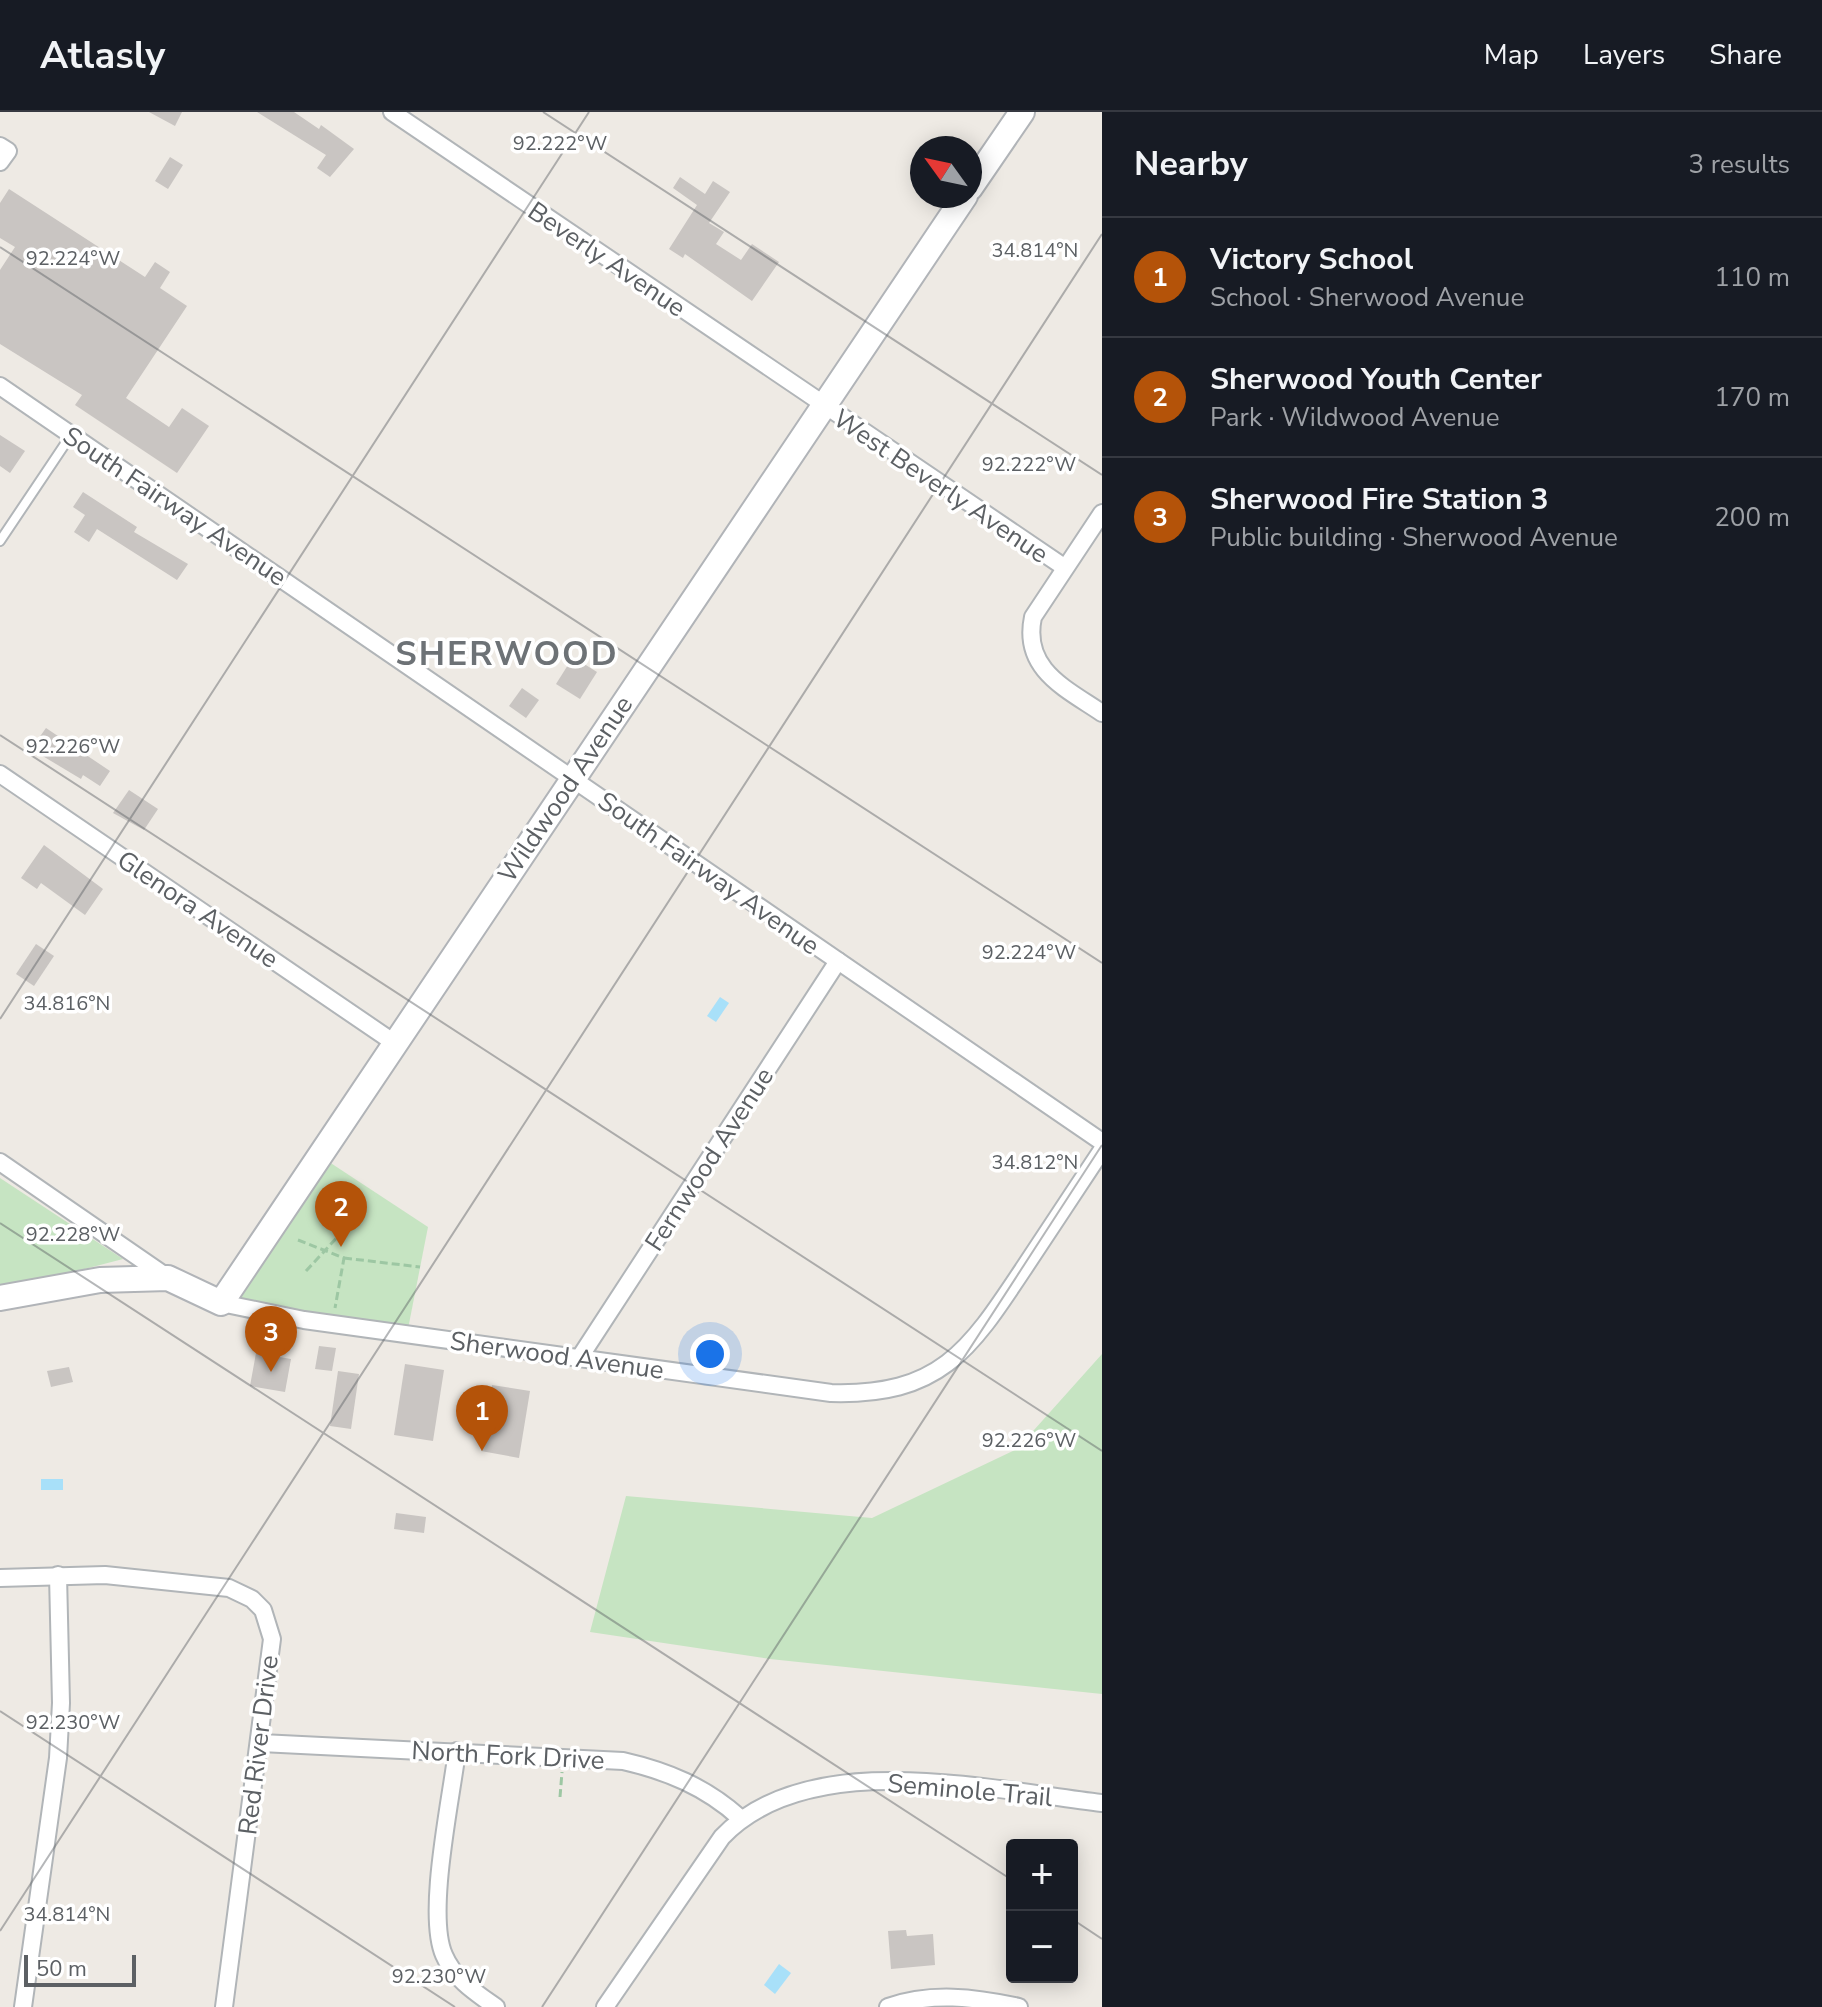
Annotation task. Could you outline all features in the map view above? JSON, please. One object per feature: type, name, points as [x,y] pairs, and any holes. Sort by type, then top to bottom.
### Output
[{"type":"street","name":"Beverly Avenue","points":[[392,112],[822,406]]},
{"type":"street","points":[[982,170],[1022,112]]},
{"type":"street","points":[[0,146],[8,151],[0,162]]},
{"type":"street","name":"Wildwood Avenue","points":[[221,1303],[957,208]]},
{"type":"street","name":"South Fairway Avenue","points":[[0,386],[1102,1142]]},
{"type":"street","name":"West Beverly Avenue","points":[[822,406],[1064,567],[1033,617],[1031,646],[1036,660],[1051,679],[1102,713]]},
{"type":"street","points":[[1064,567],[1102,513]]},
{"type":"street","name":"Glenora Avenue","points":[[0,774],[396,1044]]},
{"type":"street","name":"Fernwood Avenue","points":[[580,1357],[838,961]]},
{"type":"street","name":"Sherwood Avenue","points":[[0,1298],[100,1280],[168,1278],[221,1303],[333,1324],[831,1393],[882,1391],[943,1368],[976,1339],[1102,1150]]},
{"type":"street","points":[[0,1162],[168,1278]]},
{"type":"street","points":[[23,2007],[58,1758],[61,1703],[58,1575]]},
{"type":"street","name":"Red River Drive","points":[[0,1578],[105,1575],[229,1588],[252,1599],[269,1624],[272,1639],[261,1743],[224,2007]]},
{"type":"street","name":"North Fork Drive","points":[[261,1743],[604,1759],[650,1767],[706,1792],[740,1818]]},
{"type":"street","points":[[457,1751],[437,1930],[450,1967],[463,1983],[496,2007]]},
{"type":"street","name":"Seminole Trail","points":[[605,2007],[699,1867],[740,1818],[790,1796],[865,1782],[923,1782],[1102,1803]]},
{"type":"street","points":[[888,2007],[911,1999],[940,1997],[1019,2007]]},
{"type":"lane","points":[[0,541],[71,435]]},
{"type":"path","points":[[306,1271],[343,1231]]},
{"type":"path","points":[[298,1240],[344,1258],[420,1267]]},
{"type":"path","points":[[333,1324],[344,1258]]},
{"type":"path","points":[[560,1797],[564,1757]]},
{"type":"green space","points":[[320,1156],[428,1227],[407,1334],[221,1303]]},
{"type":"green space","points":[[0,1178],[123,1259],[0,1291]]},
{"type":"green space","points":[[1102,1354],[1102,1694],[770,1659],[590,1632],[626,1496],[872,1518],[1017,1449]]},
{"type":"water","points":[[720,997],[729,1003],[716,1022],[707,1016]]},
{"type":"water","points":[[41,1479],[63,1479],[63,1490],[41,1490]]},
{"type":"water","points":[[779,1964],[791,1973],[775,1994],[764,1985]]},
{"type":"building","points":[[149,112],[182,112],[175,126]]},
{"type":"building","points":[[257,112],[294,112],[319,129],[321,125],[354,149],[330,177],[317,168],[326,155]]},
{"type":"building","points":[[170,157],[183,165],[168,189],[155,181]]},
{"type":"building","points":[[680,177],[705,194],[713,181],[730,192],[709,223],[724,232],[716,244],[741,260],[752,244],[779,262],[752,301],[685,254],[683,258],[669,249],[697,205],[673,188]]},
{"type":"building","points":[[9,189],[145,277],[155,262],[170,272],[160,288],[187,306],[126,398],[169,427],[182,408],[209,426],[177,473],[75,405],[82,395],[0,344],[0,270],[15,247],[0,238],[0,203]]},
{"type":"building","points":[[0,435],[25,451],[10,473],[0,466]]},
{"type":"building","points":[[83,492],[137,527],[134,532],[188,564],[177,580],[97,529],[89,542],[74,532],[85,515],[73,507]]},
{"type":"building","points":[[573,657],[597,672],[580,699],[556,684]]},
{"type":"building","points":[[522,688],[539,700],[526,718],[509,706]]},
{"type":"building","points":[[46,728],[110,771],[100,786],[83,775],[81,779],[31,749]]},
{"type":"building","points":[[129,790],[158,809],[144,830],[113,813]]},
{"type":"building","points":[[44,845],[103,889],[85,915],[41,883],[37,889],[21,878]]},
{"type":"building","points":[[36,944],[54,956],[34,986],[16,974]]},
{"type":"building","points":[[319,1346],[336,1348],[332,1371],[315,1369]]},
{"type":"building","points":[[256,1353],[291,1359],[285,1392],[250,1386]]},
{"type":"building","points":[[405,1364],[444,1370],[433,1441],[394,1435]]},
{"type":"building","points":[[69,1367],[73,1382],[51,1387],[47,1371]]},
{"type":"building","points":[[338,1371],[359,1374],[351,1429],[330,1426]]},
{"type":"building","points":[[492,1385],[530,1391],[519,1458],[481,1451]]},
{"type":"building","points":[[396,1513],[426,1517],[424,1533],[394,1529]]},
{"type":"building","points":[[906,1930],[907,1936],[933,1934],[935,1965],[891,1969],[888,1931]]},
{"type":"place","name":"Sherwood Youth Center","points":[[341,1247]]},
{"type":"place","name":"Sherwood Fire Station 3","points":[[271,1372]]},
{"type":"place","name":"Victory School","points":[[482,1451]]},
{"type":"district","name":"SHERWOOD","points":[[507,653]]}]
